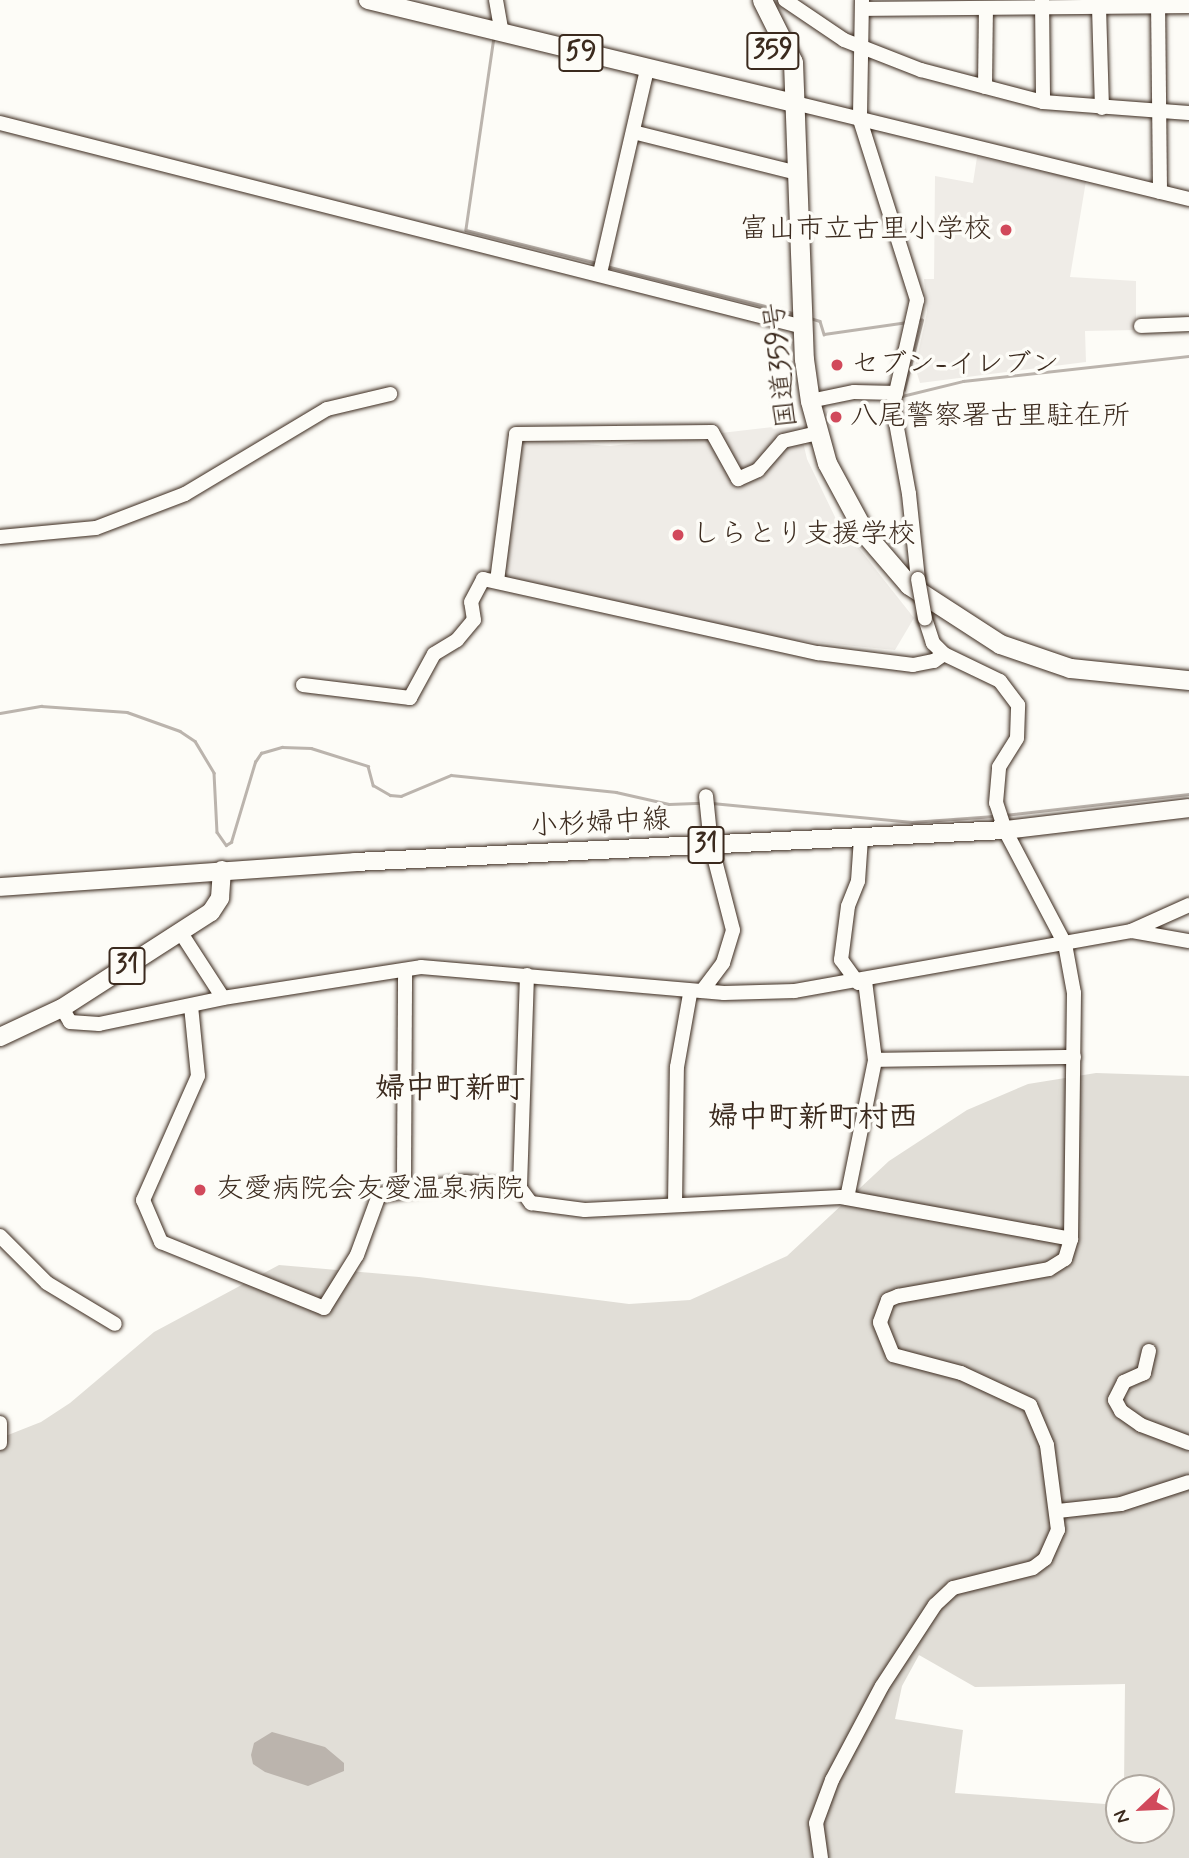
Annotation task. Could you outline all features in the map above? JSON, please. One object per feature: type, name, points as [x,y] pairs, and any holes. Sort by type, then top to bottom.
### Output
[{"type":"highway","name":"国道359号","points":[[749,0],[795,103]]},
{"type":"highway","name":"国道359号","points":[[762,0],[793,62],[803,327],[810,401],[817,433],[845,500],[866,535],[909,585],[938,607],[1028,656],[1070,668],[1189,680]]},
{"type":"main road","name":"59","points":[[368,0],[647,70],[795,103]]},
{"type":"main road","name":"小杉婦中線","points":[[0,887],[222,870],[1005,830],[1189,808]]},
{"type":"main road","name":"31","points":[[0,1037],[62,1008],[211,912],[220,898],[222,870]]},
{"type":"street","points":[[496,0],[502,33]]},
{"type":"street","points":[[785,0],[862,48],[985,87],[1043,102],[1189,113]]},
{"type":"street","points":[[1158,3],[1160,192]]},
{"type":"street","points":[[821,1858],[816,1823],[832,1780],[918,1629],[953,1588],[1033,1568],[1045,1559],[1055,1543],[1058,1511],[1047,1445],[1030,1405],[961,1373],[893,1355],[880,1322],[888,1300],[1049,1269],[1065,1259],[1071,1239],[1074,993],[1065,944],[1005,830],[996,783],[999,767],[1017,738],[1018,705],[1000,681],[944,654],[933,642],[925,618],[918,579],[911,505],[893,406],[916,300],[860,121],[862,4],[986,8],[1042,4],[1099,7],[1158,3],[1189,6]]},
{"type":"street","points":[[1042,4],[1043,102]]},
{"type":"street","points":[[1099,7],[1102,108]]},
{"type":"street","points":[[985,87],[986,8]]},
{"type":"street","points":[[600,273],[647,70]]},
{"type":"street","points":[[795,103],[860,121],[1189,199]]},
{"type":"street","points":[[0,123],[600,273],[803,327]]},
{"type":"street","points":[[633,132],[797,173]]},
{"type":"street","points":[[1141,326],[1189,324]]},
{"type":"street","points":[[810,401],[854,393],[896,393]]},
{"type":"street","points":[[0,537],[96,528],[185,494],[327,409],[390,394]]},
{"type":"street","points":[[497,581],[516,433],[712,432],[738,479],[758,470],[783,441],[817,433]]},
{"type":"street","points":[[303,685],[410,698],[434,654],[457,640],[474,620],[471,602],[482,579],[818,653],[913,665],[934,662],[944,654]]},
{"type":"street","points":[[675,1205],[677,1067],[696,993],[723,963],[733,930],[711,845],[706,796]]},
{"type":"street","points":[[847,1198],[875,1060],[861,982],[841,960],[848,906],[858,881],[861,838]]},
{"type":"street","points":[[62,1008],[69,1022],[79,1026],[223,998],[405,970],[455,969],[696,993],[759,994],[861,982],[1131,931],[1189,905]]},
{"type":"street","points":[[1131,931],[1189,941]]},
{"type":"street","points":[[181,933],[223,998]]},
{"type":"street","points":[[404,1177],[405,970]]},
{"type":"street","points":[[527,975],[520,1188],[531,1203],[585,1210],[847,1198],[1071,1239]]},
{"type":"street","points":[[191,1006],[198,1076],[143,1200],[161,1242],[324,1308],[357,1255],[379,1195],[465,1182],[520,1188]]},
{"type":"street","points":[[875,1060],[1074,1057]]},
{"type":"street","points":[[0,1236],[47,1283],[115,1324]]},
{"type":"street","points":[[1149,1351],[1144,1373],[1124,1382],[1115,1400],[1121,1411],[1141,1424],[1189,1443]]},
{"type":"street","points":[[0,1423],[0,1443]]},
{"type":"street","points":[[1058,1511],[1121,1504],[1189,1482]]},
{"type":"shaded area","name":"富山市立古里小学校","points":[[977,157],[1086,181],[1070,277],[1136,281],[1136,330],[1085,331],[1086,362],[920,383],[915,367],[927,312],[924,279],[934,279],[935,176],[973,183]]},
{"type":"shaded area","name":"しらとり支援学校","points":[[799,424],[807,459],[836,519],[914,618],[895,650],[783,639],[503,578],[522,439],[610,446]]},
{"type":"shaded area","points":[[1096,1073],[1189,1076],[1189,1858],[0,1858],[0,1433],[8,1435],[41,1422],[70,1403],[154,1332],[279,1265],[419,1277],[629,1304],[690,1300],[787,1256],[889,1161],[967,1110],[1028,1084]],"holes":[[[919,1655],[975,1687],[1125,1684],[1124,1774],[1175,1774],[1175,1844],[1105,1844],[1105,1804],[955,1793],[963,1730],[895,1719],[902,1686]]]},
{"type":"shaded area","points":[[272,1732],[325,1747],[344,1763],[344,1771],[308,1786],[265,1772],[253,1764],[251,1755],[254,1743]]},
{"type":"waterway","points":[[494,37],[466,230],[597,263]]},
{"type":"waterway","points":[[606,266],[793,313]]},
{"type":"waterway","points":[[810,318],[820,321],[824,334],[907,322]]},
{"type":"waterway","points":[[904,390],[922,320],[917,321]]},
{"type":"waterway","points":[[902,396],[963,381],[1189,356]]},
{"type":"waterway","points":[[0,713],[41,706],[127,712],[180,731],[195,741],[214,773],[217,832],[226,845],[231,842],[255,762],[261,753],[282,747],[311,748],[368,766],[373,785],[390,795],[401,796],[451,775],[616,792],[669,804],[702,803]]},
{"type":"waterway","points":[[1005,815],[1189,794]]},
{"type":"waterway","points":[[712,803],[912,822],[994,816]]},
{"type":"place","name":"富山市立古里小学校","points":[[1006,230]]},
{"type":"place","name":"セブン-イレブン","points":[[837,365]]},
{"type":"place","name":"八尾警察署古里駐在所","points":[[836,417]]},
{"type":"place","name":"しらとり支援学校","points":[[678,535]]},
{"type":"place","name":"友愛病院会友愛温泉病院","points":[[200,1190]]},
{"type":"district","name":"婦中町新町","points":[[450,1089]]},
{"type":"district","name":"婦中町新町村西","points":[[813,1118]]}]
